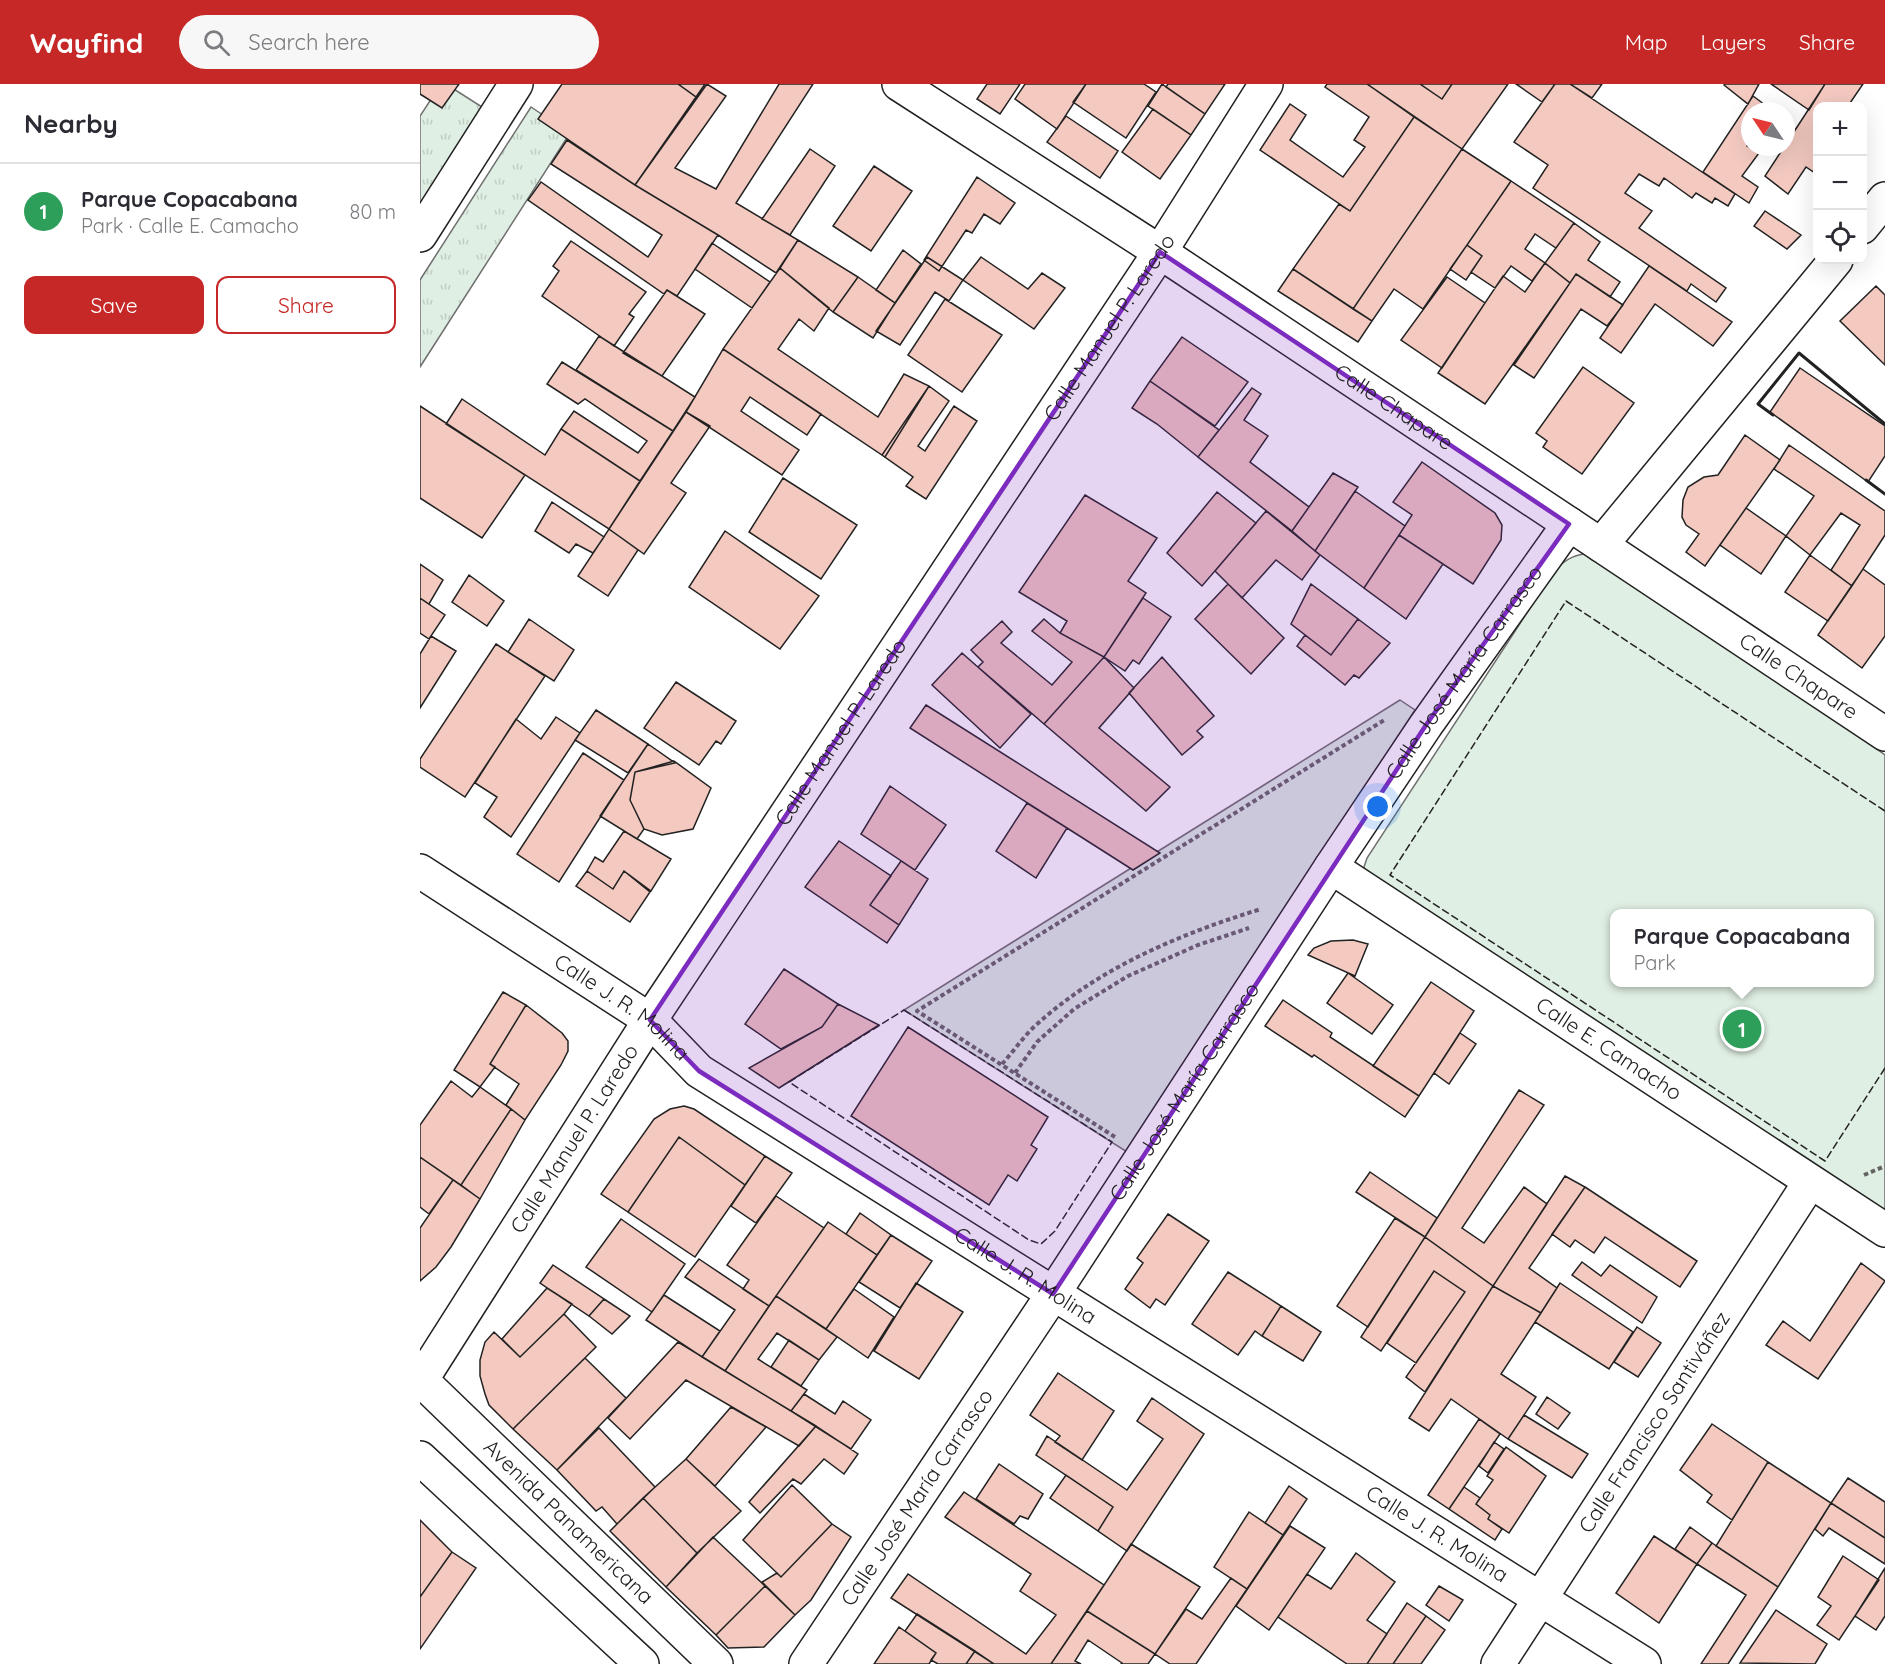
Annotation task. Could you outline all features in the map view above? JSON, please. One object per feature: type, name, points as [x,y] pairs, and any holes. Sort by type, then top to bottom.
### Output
[{"type":"street","points":[[420,235],[516,84]]},
{"type":"street","name":"Calle Chapare","points":[[899,84],[1160,252],[1885,734]]},
{"type":"street","name":"Calle Manuel P. Laredo","points":[[421,1380],[650,1020],[1160,252],[1266,84]]},
{"type":"street","points":[[1867,222],[1885,199]]},
{"type":"street","points":[[1600,545],[1833,264]]},
{"type":"street","name":"Calle José María Carrasco","points":[[807,1664],[1053,1294],[1331,867],[1426,725],[1569,524]]},
{"type":"street","name":"Calle E. Camacho","points":[[1331,867],[1885,1230]]},
{"type":"street","name":"Calle J. R. Molina","points":[[420,871],[650,1020],[699,1071],[1644,1664]]},
{"type":"street","name":"Calle Francisco Santiváñez","points":[[1498,1664],[1810,1182]]},
{"type":"street","name":"Avenida Panamericana","points":[[421,1380],[716,1664]]},
{"type":"street","points":[[420,1458],[642,1664]]},
{"type":"path","points":[[1144,1155],[917,1011],[1401,709],[1426,725]]},
{"type":"path","points":[[1002,1065],[1033,1027],[1077,992],[1124,964],[1175,940],[1237,916],[1271,906]]},
{"type":"path","points":[[1015,1073],[1036,1041],[1074,1009],[1128,976],[1198,945],[1252,927]]},
{"type":"path","points":[[1857,1178],[1885,1166]]},
{"type":"highlighted area","points":[[1160,252],[1569,524],[1426,725],[1053,1294],[699,1071],[650,1020]]},
{"type":"green space","points":[[441,84],[446,84],[482,107],[420,204],[420,116]]},
{"type":"green space","points":[[531,107],[570,133],[420,367],[420,280]]},
{"type":"green space","points":[[1592,553],[1604,556],[1885,755],[1885,1216],[1365,871],[1367,858],[1555,570],[1576,556]]},
{"type":"green space","points":[[1400,700],[1415,710],[1127,1152],[904,1010]]},
{"type":"building","points":[[420,84],[459,84],[442,108],[420,94]]},
{"type":"building","points":[[562,84],[678,84],[696,97],[635,185],[538,119]]},
{"type":"building","points":[[678,84],[705,84],[696,97]]},
{"type":"building","points":[[707,84],[726,96],[675,168],[716,189],[779,84],[813,84],[736,203],[798,240],[776,273],[635,185]]},
{"type":"building","points":[[987,84],[1020,84],[1000,114],[977,99]]},
{"type":"building","points":[[1025,84],[1086,84],[1057,129],[1015,99]]},
{"type":"building","points":[[1086,84],[1144,84],[1156,92],[1126,138],[1073,102]]},
{"type":"building","points":[[1162,84],[1205,114],[1191,135],[1148,106]]},
{"type":"building","points":[[1168,84],[1225,84],[1205,114],[1166,87]]},
{"type":"building","points":[[1327,84],[1367,84],[1414,117],[1350,211],[1260,150],[1290,104],[1306,115],[1290,140],[1343,177],[1365,147],[1354,140],[1369,117],[1325,87]]},
{"type":"building","points":[[1367,84],[1420,84],[1442,99],[1452,84],[1508,84],[1462,149]]},
{"type":"building","points":[[1420,84],[1452,84],[1442,99]]},
{"type":"building","points":[[1516,84],[1555,84],[1542,102]]},
{"type":"building","points":[[1555,84],[1570,84],[1735,194],[1728,206],[1715,198],[1712,203],[1696,193],[1692,198],[1664,178],[1659,186],[1639,174],[1625,193],[1652,211],[1639,228],[1726,288],[1716,302],[1691,284],[1687,291],[1533,188],[1548,165],[1514,142]]},
{"type":"building","points":[[1570,84],[1602,84],[1592,98]]},
{"type":"building","points":[[1759,84],[1749,102],[1745,102],[1724,85]]},
{"type":"building","points":[[1771,84],[1825,84],[1809,110]]},
{"type":"building","points":[[1825,84],[1863,84],[1851,102],[1813,102]]},
{"type":"building","points":[[1753,96],[1761,102],[1749,102]]},
{"type":"building","points":[[1813,102],[1813,172],[1806,167],[1788,194],[1765,176],[1778,156],[1795,156],[1795,130]]},
{"type":"building","points":[[1153,109],[1191,135],[1160,179],[1122,152]]},
{"type":"building","points":[[1741,114],[1741,156],[1757,156],[1742,176],[1758,187],[1749,203],[1703,172]]},
{"type":"building","points":[[1066,116],[1118,151],[1100,178],[1047,142]]},
{"type":"building","points":[[1414,117],[1462,149],[1353,309],[1293,269],[1339,204],[1350,211]]},
{"type":"building","points":[[567,140],[635,185],[718,235],[677,296],[667,290],[664,294],[528,200],[541,182],[648,257],[662,235],[551,164]]},
{"type":"building","points":[[810,149],[835,166],[790,235],[762,219]]},
{"type":"building","points":[[1462,149],[1511,181],[1423,309],[1394,289],[1372,321],[1353,309]]},
{"type":"building","points":[[874,166],[912,191],[871,251],[833,226]]},
{"type":"building","points":[[977,177],[1015,203],[1000,224],[984,214],[972,233],[966,230],[939,271],[924,260]]},
{"type":"building","points":[[1511,181],[1574,223],[1556,248],[1535,234],[1525,249],[1545,263],[1532,281],[1511,266],[1495,288],[1471,272],[1482,256],[1467,245]]},
{"type":"building","points":[[1765,211],[1801,235],[1787,249],[1754,226]]},
{"type":"building","points":[[1574,223],[1600,242],[1588,260],[1620,282],[1610,297],[1576,274],[1570,283],[1545,263]]},
{"type":"building","points":[[798,240],[858,277],[833,312],[780,268]]},
{"type":"building","points":[[571,241],[646,292],[629,314],[634,317],[614,346],[542,296],[559,271],[553,266]]},
{"type":"building","points":[[712,243],[770,282],[752,308],[695,269]]},
{"type":"building","points":[[1467,245],[1482,256],[1466,280],[1450,269]]},
{"type":"building","points":[[903,250],[921,264],[895,303],[876,290]]},
{"type":"building","points":[[927,257],[963,280],[949,301],[935,292],[900,345],[876,331]]},
{"type":"building","points":[[981,257],[1028,289],[1042,273],[1065,288],[1034,329],[963,280]]},
{"type":"building","points":[[1545,263],[1570,283],[1485,404],[1438,373],[1503,276],[1525,292]]},
{"type":"building","points":[[1649,266],[1732,322],[1713,346],[1655,304],[1621,353],[1600,338]]},
{"type":"building","points":[[780,268],[829,308],[814,331],[799,319],[778,349],[878,417],[904,374],[929,386],[885,457],[723,349]]},
{"type":"building","points":[[1293,269],[1372,321],[1358,342],[1278,291]]},
{"type":"building","points":[[1576,274],[1623,305],[1607,326],[1581,309],[1534,378],[1514,365]]},
{"type":"building","points":[[858,277],[895,303],[873,338],[833,312]]},
{"type":"building","points":[[1447,277],[1485,303],[1442,368],[1401,340]]},
{"type":"building","points":[[1876,286],[1885,295],[1885,365],[1840,321]]},
{"type":"building","points":[[667,290],[705,314],[662,376],[623,353]]},
{"type":"building","points":[[945,299],[1002,335],[962,392],[908,355]]},
{"type":"building","points":[[599,336],[695,397],[673,431],[576,370]]},
{"type":"building","points":[[1182,337],[1248,382],[1215,426],[1150,381]]},
{"type":"building","points":[[723,349],[821,414],[807,435],[750,397],[741,411],[799,450],[782,475],[686,412]]},
{"type":"building","points":[[562,362],[673,431],[640,481],[561,429],[574,411],[638,453],[647,441],[585,399],[578,404],[547,384]]},
{"type":"building","points":[[1583,367],[1634,403],[1582,474],[1543,447],[1547,441],[1536,433]]},
{"type":"building","points":[[1800,368],[1885,426],[1885,456],[1868,482],[1770,412]]},
{"type":"building","points":[[1150,381],[1219,430],[1198,457],[1157,424],[1132,408]]},
{"type":"building","points":[[929,386],[949,401],[918,446],[925,451],[954,406],[977,421],[926,499],[906,486],[913,477],[882,455]]},
{"type":"building","points":[[1252,388],[1261,394],[1244,420],[1268,436],[1250,462],[1309,507],[1292,531],[1198,457]]},
{"type":"building","points":[[462,399],[545,455],[561,429],[640,481],[609,529],[446,424]]},
{"type":"building","points":[[420,406],[525,475],[482,538],[420,498]]},
{"type":"building","points":[[686,412],[710,426],[671,483],[686,493],[644,554],[609,529]]},
{"type":"building","points":[[1745,435],[1780,460],[1705,566],[1686,552],[1699,534],[1686,525],[1682,517],[1683,500],[1688,487],[1704,477],[1718,475]]},
{"type":"building","points":[[1789,445],[1885,511],[1885,535],[1852,586],[1831,570],[1860,525],[1841,513],[1810,555],[1786,536],[1814,496],[1774,469]]},
{"type":"building","points":[[1422,462],[1495,513],[1502,525],[1501,540],[1473,584],[1399,535],[1412,515],[1393,502]]},
{"type":"building","points":[[1333,473],[1358,487],[1315,551],[1292,531]]},
{"type":"building","points":[[783,478],[857,525],[821,579],[749,532]]},
{"type":"building","points":[[1355,491],[1405,526],[1364,588],[1315,551]]},
{"type":"building","points":[[1217,492],[1256,523],[1202,586],[1167,553]]},
{"type":"building","points":[[1085,495],[1157,538],[1128,581],[1146,593],[1104,657],[1060,633],[1067,621],[1019,592]]},
{"type":"building","points":[[552,502],[604,537],[593,553],[576,544],[569,553],[535,531]]},
{"type":"building","points":[[1746,508],[1786,536],[1761,574],[1720,545]]},
{"type":"building","points":[[1266,511],[1320,555],[1302,580],[1276,560],[1242,598],[1215,571]]},
{"type":"building","points":[[609,529],[638,550],[608,596],[578,576]]},
{"type":"building","points":[[725,531],[819,596],[780,649],[689,587]]},
{"type":"building","points":[[1399,535],[1443,564],[1406,619],[1364,588]]},
{"type":"building","points":[[1810,555],[1852,586],[1828,621],[1785,592]]},
{"type":"building","points":[[420,564],[443,580],[429,604],[420,598]]},
{"type":"building","points":[[1863,569],[1885,585],[1885,636],[1862,668],[1818,635]]},
{"type":"building","points":[[469,575],[504,601],[487,626],[452,602]]},
{"type":"building","points":[[1228,584],[1284,638],[1251,674],[1195,619]]},
{"type":"building","points":[[1311,584],[1358,619],[1331,655],[1291,624]]},
{"type":"building","points":[[420,598],[445,615],[429,639],[420,633]]},
{"type":"building","points":[[1143,598],[1171,617],[1139,664],[1133,660],[1125,671],[1104,657]]},
{"type":"building","points":[[529,619],[574,650],[554,681],[508,652]]},
{"type":"building","points":[[1044,619],[1060,633],[1104,657],[1044,724],[978,667],[983,662],[971,650],[1002,621],[1012,632],[1001,643],[1052,685],[1072,662],[1032,631]]},
{"type":"building","points":[[1358,619],[1390,643],[1359,678],[1354,675],[1345,685],[1297,646],[1305,635],[1331,655]]},
{"type":"building","points":[[431,636],[456,651],[420,708],[420,654]]},
{"type":"building","points":[[496,644],[545,676],[465,797],[420,767],[420,759]]},
{"type":"building","points":[[962,653],[1031,714],[1000,748],[932,685]]},
{"type":"building","points":[[1104,657],[1134,688],[1099,728],[1170,787],[1146,811],[1044,724]]},
{"type":"building","points":[[1162,657],[1214,716],[1197,731],[1203,737],[1182,755],[1129,693]]},
{"type":"building","points":[[676,682],[736,721],[721,744],[716,741],[699,765],[644,728]]},
{"type":"building","points":[[926,705],[1160,853],[1133,870],[910,728]]},
{"type":"building","points":[[596,710],[648,744],[628,773],[575,740]]},
{"type":"building","points":[[556,717],[580,733],[511,837],[484,817],[497,797],[475,783],[516,719],[541,739]]},
{"type":"building","points":[[648,744],[675,763],[635,772],[630,800],[644,829],[637,839],[600,816]]},
{"type":"building","points":[[583,753],[624,780],[559,882],[517,854]]},
{"type":"building","points":[[674,761],[711,788],[693,829],[662,835],[644,829],[630,800],[635,772]]},
{"type":"building","points":[[890,786],[946,825],[915,870],[861,834]]},
{"type":"building","points":[[1027,803],[1067,828],[1036,878],[996,851]]},
{"type":"building","points":[[624,831],[671,859],[651,891],[624,871],[613,889],[587,871],[595,857],[603,862]]},
{"type":"building","points":[[839,841],[891,876],[870,905],[899,925],[887,943],[805,887]]},
{"type":"building","points":[[901,861],[928,879],[899,925],[870,905]]},
{"type":"building","points":[[587,871],[613,889],[624,871],[650,892],[630,922],[576,886]]},
{"type":"building","points":[[1353,940],[1368,944],[1355,976],[1308,955],[1314,948],[1331,941]]},
{"type":"building","points":[[784,969],[838,1004],[822,1027],[781,1049],[745,1024]]},
{"type":"building","points":[[1348,973],[1393,1005],[1372,1034],[1327,1003]]},
{"type":"building","points":[[1431,982],[1474,1011],[1419,1096],[1373,1066]]},
{"type":"building","points":[[503,992],[526,1005],[490,1064],[495,1067],[480,1087],[454,1070]]},
{"type":"building","points":[[1283,1000],[1332,1033],[1330,1037],[1419,1096],[1405,1117],[1314,1055],[1312,1057],[1265,1026]]},
{"type":"building","points":[[838,1004],[879,1025],[779,1088],[749,1068],[822,1027]]},
{"type":"building","points":[[526,1005],[562,1033],[568,1041],[568,1051],[525,1120],[506,1105],[519,1084],[490,1064]]},
{"type":"building","points":[[908,1027],[1048,1117],[1031,1145],[1037,1149],[1017,1181],[1008,1175],[989,1205],[851,1116]]},
{"type":"building","points":[[1460,1033],[1476,1044],[1449,1084],[1434,1073]]},
{"type":"building","points":[[451,1081],[472,1097],[480,1087],[511,1109],[461,1185],[420,1157],[420,1125]]},
{"type":"building","points":[[1519,1090],[1544,1105],[1462,1228],[1484,1243],[1524,1187],[1547,1204],[1493,1286],[1425,1237]]},
{"type":"building","points":[[684,1106],[694,1109],[765,1156],[745,1185],[679,1137],[628,1212],[601,1194],[654,1119],[670,1109]]},
{"type":"building","points":[[511,1109],[525,1120],[480,1199],[461,1185]]},
{"type":"building","points":[[679,1137],[745,1185],[695,1257],[628,1212]]},
{"type":"building","points":[[765,1156],[792,1173],[756,1223],[731,1206]]},
{"type":"building","points":[[420,1157],[453,1180],[429,1214],[420,1207]]},
{"type":"building","points":[[1370,1172],[1437,1218],[1425,1237],[1356,1192]]},
{"type":"building","points":[[1565,1176],[1585,1187],[1529,1268],[1557,1288],[1541,1313],[1493,1286]]},
{"type":"building","points":[[453,1180],[480,1199],[451,1247],[436,1267],[420,1281],[420,1228]]},
{"type":"building","points":[[1585,1187],[1697,1261],[1680,1287],[1605,1237],[1594,1253],[1575,1240],[1570,1247],[1552,1234]]},
{"type":"building","points":[[776,1196],[824,1228],[769,1306],[743,1289],[749,1280],[727,1265]]},
{"type":"building","points":[[860,1213],[891,1235],[877,1255],[846,1234]]},
{"type":"building","points":[[1168,1214],[1209,1241],[1165,1305],[1156,1299],[1150,1308],[1125,1289],[1143,1263],[1137,1258]]},
{"type":"building","points":[[1395,1218],[1425,1237],[1368,1327],[1337,1306]]},
{"type":"building","points":[[621,1219],[685,1264],[652,1312],[586,1267]]},
{"type":"building","points":[[828,1222],[877,1255],[826,1329],[776,1296]]},
{"type":"building","points":[[891,1235],[932,1261],[900,1308],[859,1282]]},
{"type":"building","points":[[1425,1237],[1493,1286],[1425,1392],[1406,1377],[1465,1292],[1434,1271],[1381,1351],[1361,1337]]},
{"type":"building","points":[[699,1259],[769,1306],[725,1371],[702,1357],[735,1310],[685,1277]]},
{"type":"building","points":[[1582,1262],[1601,1276],[1610,1265],[1657,1297],[1642,1323],[1572,1275]]},
{"type":"building","points":[[1861,1263],[1885,1281],[1818,1379],[1766,1345],[1783,1321],[1810,1341]]},
{"type":"building","points":[[553,1265],[604,1299],[589,1316],[540,1283]]},
{"type":"building","points":[[1434,1271],[1465,1292],[1416,1363],[1387,1343]]},
{"type":"building","points":[[1228,1272],[1281,1306],[1262,1336],[1255,1331],[1238,1355],[1192,1324]]},
{"type":"building","points":[[916,1283],[963,1312],[919,1379],[874,1351]]},
{"type":"building","points":[[1560,1283],[1633,1332],[1609,1369],[1535,1322]]},
{"type":"building","points":[[1493,1286],[1541,1313],[1501,1374],[1536,1397],[1508,1439],[1451,1399],[1429,1431],[1409,1418]]},
{"type":"building","points":[[547,1288],[572,1304],[520,1357],[502,1339]]},
{"type":"building","points":[[854,1289],[894,1317],[868,1358],[826,1329]]},
{"type":"building","points":[[664,1295],[720,1331],[702,1357],[646,1320]]},
{"type":"building","points":[[776,1296],[837,1337],[819,1360],[777,1333],[758,1359],[807,1390],[791,1411],[725,1371]]},
{"type":"building","points":[[604,1299],[630,1316],[612,1334],[589,1316]]},
{"type":"building","points":[[1281,1306],[1321,1332],[1303,1361],[1262,1336]]},
{"type":"building","points":[[564,1314],[596,1347],[513,1429],[489,1405],[485,1394],[480,1376],[480,1360],[485,1342],[494,1332],[520,1357]]},
{"type":"building","points":[[1637,1327],[1661,1343],[1638,1377],[1614,1362]]},
{"type":"building","points":[[789,1340],[819,1360],[801,1386],[771,1367]]},
{"type":"building","points":[[678,1342],[816,1426],[799,1446],[686,1380],[630,1439],[608,1418]]},
{"type":"building","points":[[585,1358],[626,1398],[557,1470],[513,1429]]},
{"type":"building","points":[[1058,1373],[1114,1411],[1082,1460],[1055,1442],[1060,1436],[1030,1415]]},
{"type":"building","points":[[804,1394],[835,1414],[843,1401],[871,1420],[851,1449],[791,1411]]},
{"type":"building","points":[[1547,1397],[1570,1413],[1558,1429],[1536,1414]]},
{"type":"building","points":[[1152,1398],[1204,1434],[1127,1551],[1098,1531],[1113,1507],[1036,1455],[1047,1436],[1127,1490],[1163,1439],[1137,1421]]},
{"type":"building","points":[[731,1407],[766,1427],[715,1486],[686,1459]]},
{"type":"building","points":[[1524,1415],[1588,1454],[1572,1478],[1508,1439]]},
{"type":"building","points":[[1479,1419],[1500,1434],[1449,1509],[1428,1495]]},
{"type":"building","points":[[1712,1424],[1768,1462],[1732,1520],[1707,1502],[1712,1495],[1680,1470]]},
{"type":"building","points":[[816,1426],[858,1454],[844,1474],[824,1459],[801,1484],[793,1479],[760,1513],[749,1502]]},
{"type":"building","points":[[599,1428],[655,1487],[617,1524],[602,1507],[596,1511],[557,1470]]},
{"type":"building","points":[[1494,1442],[1504,1449],[1488,1473],[1479,1466]]},
{"type":"building","points":[[1506,1447],[1546,1476],[1509,1533],[1488,1519],[1490,1515],[1476,1504],[1493,1480],[1487,1476]]},
{"type":"building","points":[[686,1459],[741,1511],[697,1553],[643,1498]]},
{"type":"building","points":[[1768,1462],[1831,1503],[1778,1587],[1716,1546]]},
{"type":"building","points":[[999,1464],[1043,1494],[1028,1519],[1020,1516],[1014,1524],[976,1499]]},
{"type":"building","points":[[1066,1475],[1113,1507],[1098,1531],[1050,1498]]},
{"type":"building","points":[[1848,1478],[1885,1502],[1885,1538],[1831,1503]]},
{"type":"building","points":[[792,1485],[832,1524],[781,1577],[743,1540]]},
{"type":"building","points":[[1289,1486],[1307,1499],[1283,1535],[1265,1523]]},
{"type":"building","points":[[1464,1487],[1480,1498],[1476,1504],[1490,1515],[1488,1519],[1502,1529],[1495,1540],[1449,1509]]},
{"type":"building","points":[[964,1492],[1104,1585],[1051,1664],[994,1664],[891,1598],[908,1574],[1026,1654],[1056,1615],[1020,1591],[1031,1574],[945,1517]]},
{"type":"building","points":[[643,1498],[697,1553],[666,1587],[610,1531]]},
{"type":"building","points":[[1831,1503],[1885,1538],[1885,1564],[1829,1528],[1823,1536],[1815,1529]]},
{"type":"building","points":[[1249,1512],[1283,1535],[1247,1589],[1214,1567]]},
{"type":"building","points":[[420,1520],[452,1552],[420,1597]]},
{"type":"building","points":[[832,1524],[851,1537],[811,1600],[795,1615],[762,1582],[777,1573],[781,1577]]},
{"type":"building","points":[[1290,1526],[1325,1548],[1269,1630],[1236,1606]]},
{"type":"building","points":[[1690,1527],[1712,1543],[1697,1564],[1675,1549]]},
{"type":"building","points":[[1654,1536],[1697,1564],[1659,1623],[1616,1593]]},
{"type":"building","points":[[713,1537],[765,1586],[716,1635],[666,1587]]},
{"type":"building","points":[[1712,1543],[1778,1587],[1728,1664],[1701,1664],[1746,1595],[1697,1564]]},
{"type":"building","points":[[1131,1544],[1200,1587],[1155,1654],[1087,1611]]},
{"type":"building","points":[[452,1552],[476,1568],[420,1649],[420,1597]]},
{"type":"building","points":[[1356,1553],[1395,1582],[1367,1620],[1387,1634],[1367,1664],[1347,1664],[1278,1617],[1307,1574],[1331,1589]]},
{"type":"building","points":[[1843,1556],[1879,1580],[1839,1640],[1817,1625],[1831,1606],[1818,1597]]},
{"type":"building","points":[[1885,1568],[1885,1616],[1876,1630],[1855,1616]]},
{"type":"building","points":[[1231,1578],[1247,1589],[1196,1664],[1170,1664],[1155,1654],[1186,1609],[1202,1619]]},
{"type":"building","points":[[765,1586],[795,1615],[764,1647],[728,1648],[716,1635]]},
{"type":"building","points":[[1439,1586],[1463,1600],[1449,1621],[1426,1605]]},
{"type":"building","points":[[1407,1603],[1426,1616],[1393,1664],[1367,1664]]},
{"type":"building","points":[[1776,1610],[1827,1644],[1815,1664],[1740,1663]]},
{"type":"building","points":[[1087,1611],[1155,1654],[1148,1664],[1121,1664],[1088,1640],[1075,1661],[1081,1664],[1051,1664]]},
{"type":"building","points":[[917,1614],[975,1651],[966,1664],[938,1664],[931,1660],[936,1653],[905,1631]]},
{"type":"building","points":[[1426,1616],[1445,1630],[1421,1664],[1393,1664]]},
{"type":"building","points":[[899,1627],[936,1653],[929,1664],[874,1664]]},
{"type":"building","points":[[975,1651],[994,1664],[966,1664]]},
{"type":"fence","points":[[1885,811],[1566,601],[1390,875],[1825,1161],[1885,1068]]},
{"type":"fence","points":[[904,1010],[1112,1142],[1055,1231],[1041,1244],[1029,1240],[789,1082],[904,1010]]},
{"type":"wall","points":[[1773,415],[1758,404],[1799,353],[1885,424]]},
{"type":"wall","points":[[1866,480],[1885,494]]},
{"type":"place","name":"Parque Copacabana","points":[[1742,1029]]}]
